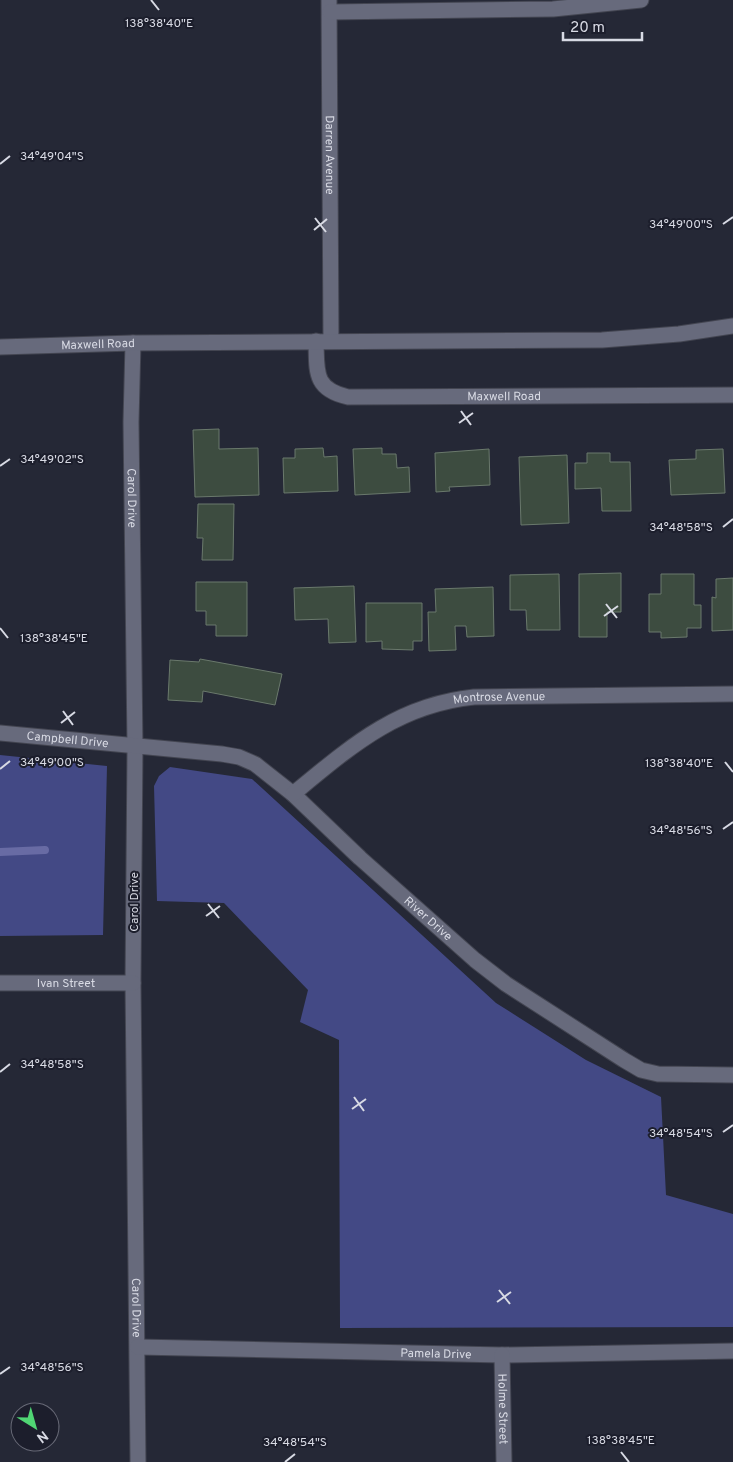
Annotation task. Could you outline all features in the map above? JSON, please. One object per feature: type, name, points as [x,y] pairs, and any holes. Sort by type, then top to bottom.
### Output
[{"type":"street","points":[[330,6],[553,9],[641,0]]},
{"type":"street","name":"Darren Avenue","points":[[330,6],[328,95],[331,341]]},
{"type":"street","name":"Maxwell Road","points":[[0,347],[133,343],[602,340],[679,334],[733,326]]},
{"type":"street","name":"Maxwell Road","points":[[316,341],[318,377],[325,388],[348,397],[733,396]]},
{"type":"street","name":"Carol Drive","points":[[133,343],[131,422],[134,747],[133,983],[138,1462]]},
{"type":"street","name":"Montrose Avenue","points":[[293,794],[353,746],[386,724],[418,709],[448,701],[474,697],[733,694]]},
{"type":"street","name":"Campbell Drive","points":[[0,733],[134,747]]},
{"type":"street","name":"River Drive","points":[[134,747],[222,754],[238,757],[255,764],[293,794],[446,937],[506,984],[561,1020],[640,1070],[658,1074],[733,1075]]},
{"type":"street","name":"Ivan Street","points":[[0,983],[133,983]]},
{"type":"street","name":"Pamela Drive","points":[[138,1346],[502,1354],[733,1351]]},
{"type":"street","name":"Holme Street","points":[[502,1354],[504,1462]]},
{"type":"shaded area","points":[[0,755],[107,766],[103,935],[0,936]]},
{"type":"shaded area","points":[[170,767],[252,779],[496,1003],[586,1060],[661,1097],[666,1195],[733,1214],[733,1327],[340,1328],[339,1040],[300,1022],[308,990],[224,903],[157,901],[154,786],[159,776]]},
{"type":"building","points":[[219,429],[219,449],[258,448],[259,495],[195,497],[193,430]]},
{"type":"building","points":[[323,448],[324,457],[337,456],[338,491],[284,493],[283,458],[295,458],[295,449]]},
{"type":"building","points":[[382,448],[382,454],[396,454],[397,468],[409,467],[410,492],[355,495],[353,449]]},
{"type":"building","points":[[489,449],[490,485],[449,487],[450,491],[436,492],[435,453]]},
{"type":"building","points":[[723,449],[725,493],[671,495],[669,460],[696,459],[696,450]]},
{"type":"building","points":[[587,453],[610,453],[610,462],[630,462],[631,511],[602,511],[601,488],[575,489],[575,463],[587,463]]},
{"type":"building","points":[[567,455],[569,523],[521,525],[519,457]]},
{"type":"building","points":[[198,504],[234,504],[233,560],[202,560],[203,538],[197,538]]},
{"type":"building","points":[[621,573],[621,612],[607,612],[607,637],[579,637],[579,574]]},
{"type":"building","points":[[559,574],[560,630],[527,630],[526,610],[510,610],[510,575]]},
{"type":"building","points":[[661,574],[694,574],[694,605],[701,605],[701,628],[687,628],[687,637],[661,638],[661,632],[649,632],[649,594],[661,594]]},
{"type":"building","points":[[733,578],[733,630],[712,631],[712,597],[716,598],[716,579]]},
{"type":"building","points":[[196,582],[247,582],[247,636],[216,636],[216,625],[206,625],[206,611],[196,611]]},
{"type":"building","points":[[354,586],[356,642],[329,643],[328,619],[295,620],[294,588]]},
{"type":"building","points":[[493,587],[494,636],[467,637],[466,626],[455,626],[456,650],[429,651],[428,612],[436,612],[435,589]]},
{"type":"building","points":[[366,603],[422,603],[422,641],[413,641],[413,650],[382,649],[382,641],[366,642]]},
{"type":"building","points":[[200,659],[282,674],[275,705],[203,691],[202,702],[168,700],[170,660],[199,662]]},
{"type":"waterway","points":[[0,852],[45,850]]}]
